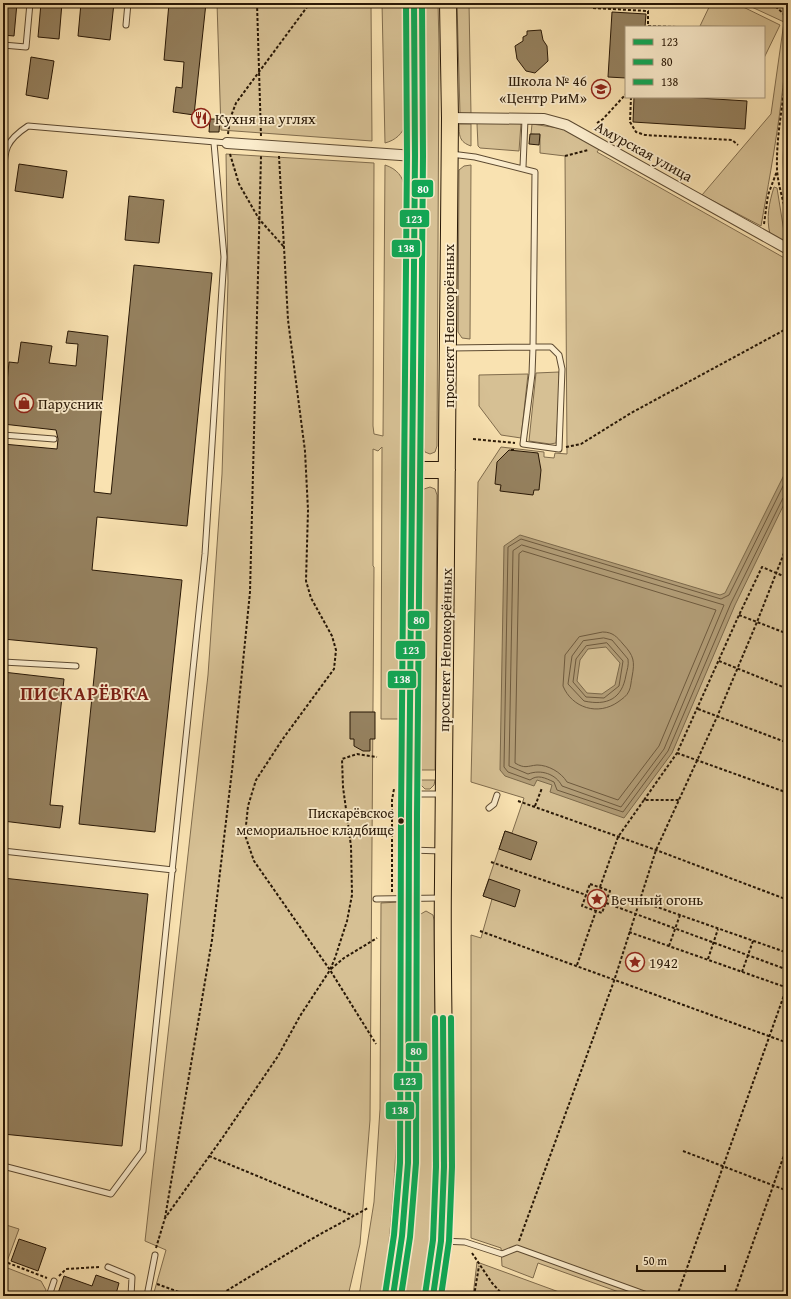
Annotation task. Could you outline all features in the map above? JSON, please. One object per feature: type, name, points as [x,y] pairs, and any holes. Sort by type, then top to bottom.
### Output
[{"type":"main road","points":[[394,1296],[402,1236],[408,1163],[409,794],[415,156],[414,3]]},
{"type":"main road","name":"проспект Непокорённых","points":[[433,1296],[440,1241],[444,1167],[442,898],[450,118],[448,3]]},
{"type":"main road","points":[[412,470],[447,470]]},
{"type":"street","name":"Амурская улица","points":[[450,118],[544,119],[566,125],[788,249]]},
{"type":"street","points":[[227,143],[415,156]]},
{"type":"lane","points":[[3,45],[26,47],[30,3]]},
{"type":"lane","points":[[126,25],[128,3]]},
{"type":"lane","points":[[522,167],[525,119]]},
{"type":"lane","points":[[3,182],[4,152],[14,135],[28,126],[227,143]]},
{"type":"lane","points":[[3,1166],[111,1194],[143,1151],[205,554],[224,257],[214,143]]},
{"type":"lane","points":[[447,348],[533,347],[551,347],[559,355],[562,368],[559,449],[524,444],[532,374],[533,347],[535,172],[522,167],[475,157],[449,154]]},
{"type":"lane","points":[[3,435],[54,439]]},
{"type":"lane","points":[[3,662],[76,666]]},
{"type":"lane","points":[[409,794],[443,794]]},
{"type":"lane","points":[[489,808],[494,804],[497,794]]},
{"type":"lane","points":[[409,850],[443,850]]},
{"type":"lane","points":[[3,851],[173,870]]},
{"type":"lane","points":[[376,899],[442,898]]},
{"type":"lane","points":[[440,1241],[465,1242],[501,1254],[517,1248],[650,1296]]},
{"type":"lane","points":[[147,1296],[154,1255]]},
{"type":"lane","points":[[108,1267],[132,1277],[131,1296]]},
{"type":"lane","points":[[49,1296],[54,1281]]},
{"type":"path","points":[[154,1255],[165,1218],[212,940],[233,762],[250,592],[262,146],[257,3]]},
{"type":"path","points":[[284,247],[259,219],[239,184],[227,143],[230,119],[236,103],[259,69],[310,3]]},
{"type":"path","points":[[772,3],[788,18]]},
{"type":"path","points":[[593,8],[648,11],[648,26]]},
{"type":"path","points":[[788,58],[777,169],[780,190],[788,220]]},
{"type":"path","points":[[597,123],[603,120],[625,95]]},
{"type":"path","points":[[631,98],[630,122],[636,132],[645,135],[732,140],[738,145]]},
{"type":"path","points":[[278,147],[288,320],[305,450],[308,510],[306,582],[311,598],[332,636],[336,650],[334,669],[282,740],[256,780],[248,806],[245,835],[254,861],[330,970],[376,1044]]},
{"type":"path","points":[[763,235],[768,194],[777,169]]},
{"type":"path","points":[[559,449],[581,444],[632,413],[788,328]]},
{"type":"path","points":[[472,439],[524,444]]},
{"type":"path","points":[[517,1248],[614,981],[656,850],[718,717],[788,543]]},
{"type":"path","points":[[600,887],[618,836],[677,753],[698,709],[739,614],[762,567],[788,578]]},
{"type":"path","points":[[739,614],[788,634]]},
{"type":"path","points":[[719,661],[788,689]]},
{"type":"path","points":[[698,709],[788,743]]},
{"type":"path","points":[[677,753],[788,794]]},
{"type":"path","points":[[165,1218],[278,1056],[300,1016],[330,970],[347,921],[352,895],[351,846],[343,788],[342,759],[357,754],[377,757]]},
{"type":"path","points":[[392,899],[392,800],[395,787]]},
{"type":"path","points":[[535,806],[542,788]]},
{"type":"path","points":[[644,800],[680,800]]},
{"type":"path","points":[[518,802],[535,806],[618,836],[788,900]]},
{"type":"path","points":[[491,862],[586,895]]},
{"type":"path","points":[[590,884],[610,891],[602,913],[582,906],[586,895],[590,884]]},
{"type":"path","points":[[640,901],[788,953]]},
{"type":"path","points":[[606,903],[675,930],[788,970]]},
{"type":"path","points":[[577,965],[596,911]]},
{"type":"path","points":[[669,946],[680,915]]},
{"type":"path","points":[[708,959],[718,929]]},
{"type":"path","points":[[480,931],[788,1043]]},
{"type":"path","points":[[629,932],[787,988]]},
{"type":"path","points":[[330,970],[344,958],[377,938]]},
{"type":"path","points":[[742,972],[753,941]]},
{"type":"path","points":[[677,1296],[788,984]]},
{"type":"path","points":[[734,1296],[788,1144]]},
{"type":"path","points":[[683,1151],[788,1191]]},
{"type":"path","points":[[209,1156],[354,1216]]},
{"type":"path","points":[[218,1296],[368,1208]]},
{"type":"path","points":[[465,1242],[479,1264],[504,1296]]},
{"type":"path","points":[[3,1261],[54,1281],[66,1269],[108,1267]]},
{"type":"path","points":[[474,1296],[479,1264]]},
{"type":"path","points":[[150,1281],[190,1296]]},
{"type":"shaded area","points":[[217,3],[371,3],[372,141],[221,130]]},
{"type":"shaded area","points":[[382,3],[404,3],[406,124],[403,131],[398,136],[385,143]]},
{"type":"shaded area","points":[[423,3],[438,3],[439,44],[437,446],[435,452],[430,454],[425,452],[423,446],[425,119]]},
{"type":"shaded area","points":[[457,3],[469,3],[471,114],[460,114]]},
{"type":"shaded area","points":[[711,3],[735,3],[780,25],[765,56],[765,26],[700,26]]},
{"type":"shaded area","points":[[743,3],[788,3],[786,59],[783,87],[761,226],[702,195],[771,114],[784,22]]},
{"type":"shaded area","points":[[788,104],[788,197],[785,186],[783,162]]},
{"type":"shaded area","points":[[480,122],[521,123],[519,151],[480,148],[478,146],[477,124]]},
{"type":"shaded area","points":[[459,124],[471,124],[471,146],[460,138]]},
{"type":"shaded area","points":[[532,124],[565,129],[600,148],[597,152],[788,260],[788,1296],[630,1296],[538,1263],[533,1278],[502,1266],[501,1248],[471,1238],[471,935],[481,938],[492,899],[483,896],[505,831],[512,833],[524,798],[471,782],[478,482],[501,447],[544,452],[544,457],[554,458],[555,453],[567,454],[565,156],[540,153],[540,135],[531,134]]},
{"type":"shaded area","points":[[226,154],[374,163],[373,426],[374,434],[383,436],[385,165],[399,174],[403,180],[405,189],[401,719],[381,719],[382,447],[378,451],[373,449],[374,567],[370,1120],[360,1244],[348,1296],[153,1296],[166,1250],[145,1241],[208,675],[222,474],[228,282]]},
{"type":"shaded area","points":[[471,165],[470,339],[462,338],[458,332],[459,170],[464,166]]},
{"type":"shaded area","points":[[774,187],[777,188],[786,244],[770,234],[768,222],[769,210]]},
{"type":"shaded area","points":[[559,372],[560,385],[556,443],[550,444],[529,441],[536,373]]},
{"type":"shaded area","points":[[528,374],[521,438],[501,435],[479,406],[479,375]]},
{"type":"shaded area","points":[[430,487],[435,489],[437,495],[435,770],[420,770],[422,495],[424,489]]},
{"type":"shaded area","points":[[420,780],[435,780],[434,785],[430,789],[425,789],[421,785]]},
{"type":"shaded area","points":[[400,902],[398,1099],[393,1198],[388,1247],[382,1296],[359,1296],[374,1202],[380,1109],[381,903]]},
{"type":"shaded area","points":[[426,911],[433,915],[434,920],[435,1108],[432,1203],[423,1296],[402,1296],[409,1249],[413,1203],[418,1108],[418,920],[419,915]]},
{"type":"shaded area","points":[[3,1224],[19,1229],[5,1267],[41,1281],[46,1290],[44,1296],[3,1296]]},
{"type":"shaded area","points":[[477,1262],[570,1296],[473,1296]]},
{"type":"water","points":[[788,467],[788,496],[735,605],[672,753],[624,818],[550,792],[552,785],[537,780],[534,786],[505,776],[500,770],[504,546],[520,535],[720,595],[725,593]],"holes":[[[606,647],[620,663],[615,685],[602,694],[587,693],[577,681],[580,660],[588,649]]]},
{"type":"building","points":[[3,3],[17,3],[14,36],[3,35]]},
{"type":"building","points":[[41,3],[62,3],[59,39],[38,37]]},
{"type":"building","points":[[81,3],[114,3],[110,40],[78,36]]},
{"type":"building","points":[[169,3],[206,3],[194,115],[173,112],[176,87],[182,88],[184,62],[164,60]]},
{"type":"building","points":[[612,12],[646,14],[645,26],[625,26],[625,78],[608,77]]},
{"type":"building","points":[[541,30],[543,40],[547,46],[548,61],[535,73],[526,71],[517,59],[515,46],[523,41],[523,37],[527,35],[527,31]]},
{"type":"building","points":[[31,57],[54,61],[48,99],[26,95]]},
{"type":"building","points":[[634,98],[699,98],[747,101],[745,129],[633,122]]},
{"type":"building","points":[[210,119],[220,119],[219,132],[209,132]]},
{"type":"building","points":[[530,134],[540,134],[539,145],[529,144]]},
{"type":"building","points":[[19,164],[67,171],[63,198],[15,191]]},
{"type":"building","points":[[129,196],[164,200],[159,243],[125,240]]},
{"type":"building","points":[[134,265],[212,273],[187,526],[97,517],[92,570],[182,580],[155,832],[79,824],[97,648],[3,639],[3,444],[57,449],[58,439],[56,430],[3,424],[9,362],[18,363],[21,342],[52,346],[49,363],[76,366],[78,344],[66,343],[68,331],[108,336],[94,492],[111,494]]},
{"type":"building","points":[[509,450],[538,453],[541,470],[539,490],[534,490],[533,495],[500,491],[501,485],[495,484],[497,462]]},
{"type":"building","points":[[3,672],[64,679],[50,805],[63,806],[60,828],[3,821]]},
{"type":"building","points":[[350,712],[375,712],[375,739],[370,739],[370,751],[363,751],[354,746],[354,739],[350,739]]},
{"type":"building","points":[[505,831],[537,842],[531,860],[499,849]]},
{"type":"building","points":[[3,878],[148,894],[122,1146],[3,1134]]},
{"type":"building","points":[[489,879],[520,890],[515,907],[483,896]]},
{"type":"building","points":[[19,1239],[46,1248],[38,1271],[11,1261]]},
{"type":"building","points":[[96,1275],[119,1283],[116,1294],[113,1293],[112,1296],[57,1296],[64,1276],[92,1286]]},
{"type":"transit line","name":"138","points":[[385,1295],[394,1235],[400,1163],[401,816],[407,156],[406,3]]},
{"type":"transit line","name":"123","points":[[393,1296],[402,1236],[408,1163],[409,816],[415,156],[414,3]]},
{"type":"transit line","name":"80","points":[[401,1296],[410,1237],[416,1163],[417,816],[423,156],[422,3]]},
{"type":"transit line","name":"138","points":[[425,1295],[433,1240],[436,1167],[435,1018]]},
{"type":"transit line","name":"123","points":[[433,1296],[441,1241],[444,1167],[443,1018]]},
{"type":"transit line","name":"80","points":[[441,1296],[449,1241],[452,1167],[451,1018]]},
{"type":"place","name":"Школа № 46 «Центр РиМ»","points":[[601,89]]},
{"type":"place","name":"Кухня на углях","points":[[201,118]]},
{"type":"place","name":"Парусник","points":[[24,403]]},
{"type":"place","name":"Пискарёвское мемориальное кладбище","points":[[401,821]]},
{"type":"place","name":"Вечный огонь","points":[[597,899]]},
{"type":"place","name":"1942","points":[[635,962]]},
{"type":"district","name":"ПИСКАРЁВКА","points":[[85,693]]}]
